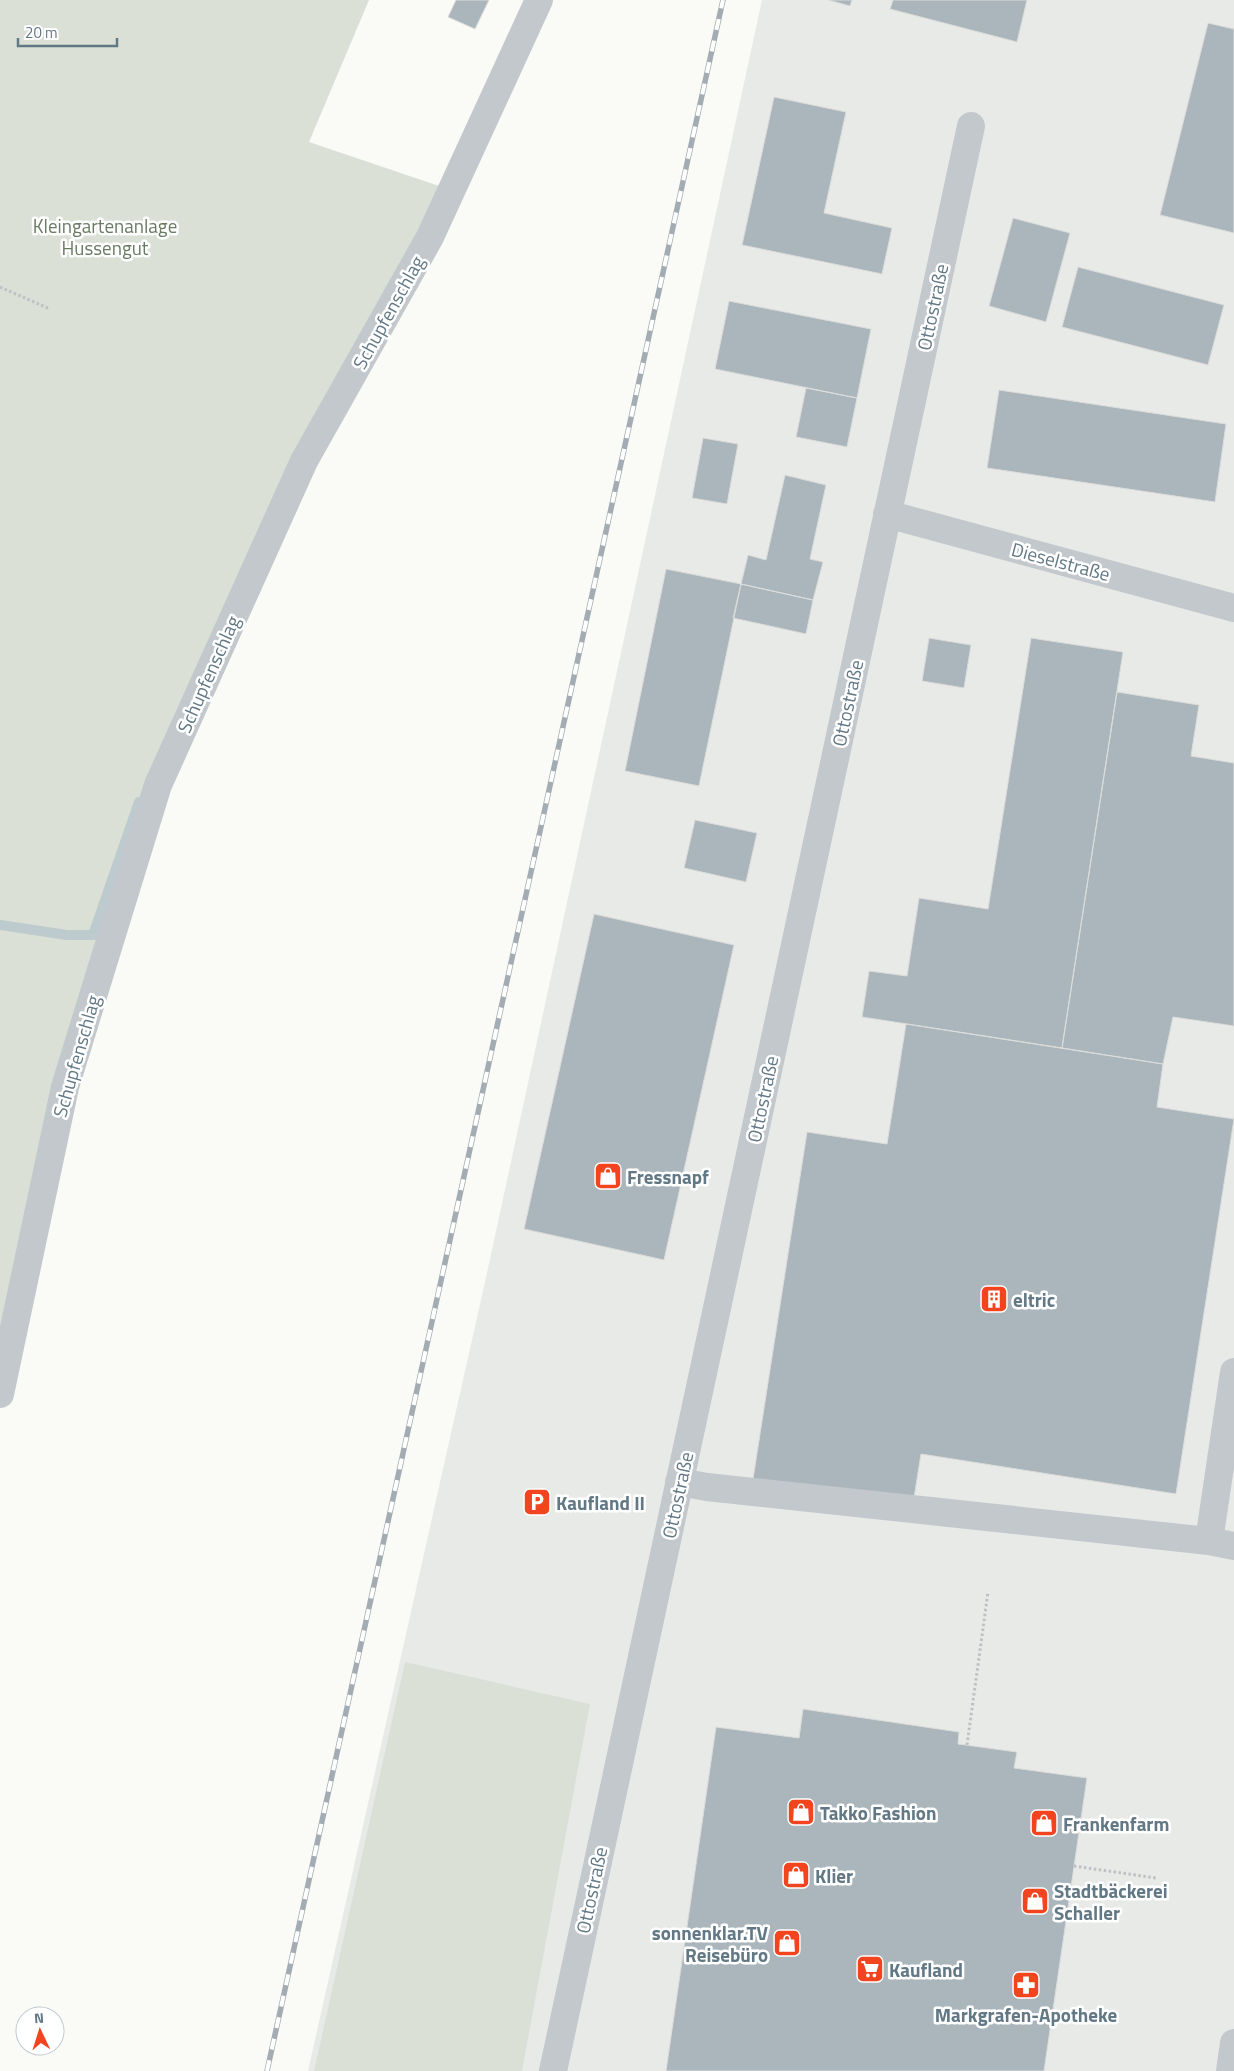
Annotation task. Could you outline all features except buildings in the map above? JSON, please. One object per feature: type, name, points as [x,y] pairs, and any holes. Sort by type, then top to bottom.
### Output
[{"type":"street","name":"Schupfenschlag","points":[[0,1394],[65,1087],[158,785],[304,461],[430,237],[539,0]]},
{"type":"street","name":"Ottostraße","points":[[553,2071],[971,126]]},
{"type":"street","name":"Dieselstraße","points":[[887,514],[1234,608]]},
{"type":"street","points":[[679,1482],[717,1488],[1221,1543],[1234,1372]]},
{"type":"street","points":[[1230,2071],[1234,2043]]},
{"type":"path","points":[[0,287],[50,309]]},
{"type":"path","points":[[967,1745],[988,1592]]},
{"type":"path","points":[[1074,1866],[1156,1878]]},
{"type":"shaded area","points":[[762,0],[1234,0],[1234,2071],[308,2071],[487,1273]]},
{"type":"green space","name":"Kleingartenanlage Hussengut","points":[[0,0],[369,0],[309,142],[451,190],[158,785],[65,1087],[0,1394]]},
{"type":"green space","points":[[405,1662],[590,1704],[522,2071],[314,2071]]},
{"type":"waterway","points":[[0,925],[67,935],[93,935],[139,802]]},
{"type":"railway","points":[[267,2071],[723,0]]},
{"type":"place","name":"Fressnapf","points":[[608,1176]]},
{"type":"place","name":"eltric","points":[[994,1299]]},
{"type":"place","name":"Kaufland II","points":[[537,1502]]},
{"type":"place","name":"Takko Fashion","points":[[801,1812]]},
{"type":"place","name":"Frankenfarm","points":[[1044,1823]]},
{"type":"place","name":"Klier","points":[[796,1875]]},
{"type":"place","name":"Stadtbäckerei Schaller","points":[[1035,1901]]},
{"type":"place","name":"sonnenklar.TV Reisebüro","points":[[787,1943]]},
{"type":"place","name":"Kaufland","points":[[870,1969]]},
{"type":"place","name":"Markgrafen-Apotheke","points":[[1026,1985]]}]
